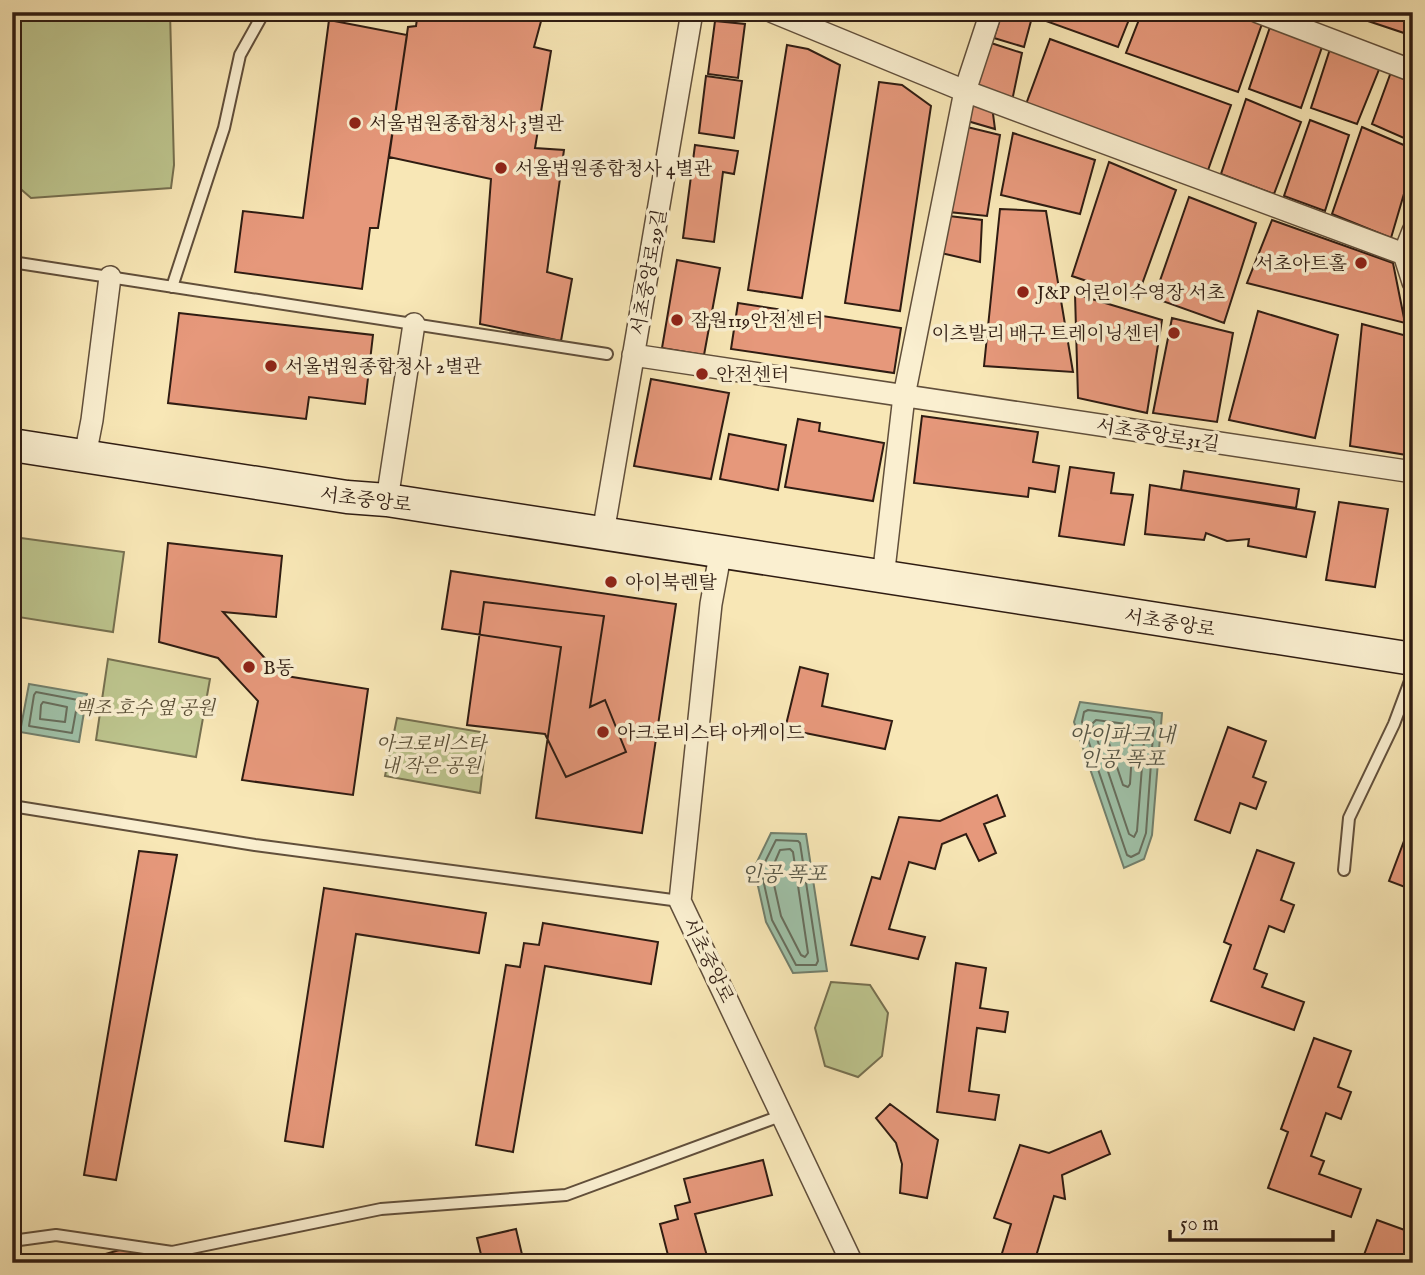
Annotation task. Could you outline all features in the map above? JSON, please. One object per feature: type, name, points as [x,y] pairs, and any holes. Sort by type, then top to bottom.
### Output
[{"type":"main road","name":"서초중앙로","points":[[12,445],[347,497],[387,500],[721,550],[883,578],[1413,659]]},
{"type":"street","name":"서초중앙로29길","points":[[603,533],[692,12]]},
{"type":"street","points":[[773,12],[965,91],[1404,254]]},
{"type":"street","points":[[883,578],[904,396],[965,91],[991,12]]},
{"type":"street","points":[[1258,12],[1413,71]]},
{"type":"street","points":[[1413,231],[1404,254],[1413,282]]},
{"type":"street","points":[[85,456],[110,277]]},
{"type":"street","points":[[387,500],[414,324]]},
{"type":"street","name":"서초중앙로31길","points":[[634,355],[1413,472]]},
{"type":"street","name":"서초중앙로","points":[[721,550],[710,617],[680,901],[852,1263]]},
{"type":"lane","points":[[173,287],[224,128],[240,55],[264,12]]},
{"type":"lane","points":[[12,262],[607,354]]},
{"type":"lane","points":[[1344,870],[1349,818],[1394,724],[1413,673]]},
{"type":"lane","points":[[12,806],[255,845],[680,901]]},
{"type":"lane","points":[[12,1241],[56,1235],[172,1252],[381,1209],[566,1195],[783,1115]]},
{"type":"green space","points":[[12,12],[170,12],[174,165],[171,188],[31,198],[15,184]]},
{"type":"green space","points":[[21,538],[124,552],[113,632],[12,616],[12,597]]},
{"type":"green space","name":"백조 호수 옆 공원","points":[[108,659],[210,679],[196,757],[96,740]]},
{"type":"green space","name":"아크로비스타 내 작은 공원","points":[[397,718],[487,733],[480,793],[385,776]]},
{"type":"green space","points":[[831,982],[870,985],[888,1013],[882,1056],[858,1077],[825,1066],[815,1028]]},
{"type":"water","points":[[29,684],[87,694],[79,742],[20,732]]},
{"type":"water","name":"아이파크 내 인공 폭포","points":[[1080,702],[1162,713],[1152,835],[1144,859],[1124,868],[1074,722]]},
{"type":"water","name":"인공 폭포","points":[[771,833],[806,834],[827,971],[793,973],[766,922],[754,868]]},
{"type":"building","name":"서울법원종합청사 4별관","points":[[418,12],[582,12],[581,18],[543,14],[534,47],[551,51],[535,148],[564,150],[547,272],[572,279],[561,341],[480,324],[491,179],[389,157],[408,27],[416,26]]},
{"type":"building","points":[[1002,12],[1031,21],[1024,47],[994,38]]},
{"type":"building","points":[[1046,12],[1132,12],[1118,47],[1043,20]]},
{"type":"building","points":[[1142,12],[1239,12],[1263,21],[1238,92],[1126,53]]},
{"type":"building","points":[[1357,12],[1413,12],[1413,36],[1356,17]]},
{"type":"building","name":"서울법원종합청사 3별관","points":[[329,20],[407,35],[378,228],[370,228],[362,289],[235,272],[243,211],[303,218]]},
{"type":"building","points":[[715,21],[745,24],[738,78],[708,74]]},
{"type":"building","points":[[1270,27],[1322,47],[1301,108],[1249,89]]},
{"type":"building","points":[[1050,39],[1231,105],[1207,173],[1025,107]]},
{"type":"building","points":[[991,43],[1022,53],[1012,101],[975,87]]},
{"type":"building","points":[[787,45],[808,49],[840,65],[802,298],[748,290]]},
{"type":"building","points":[[1330,49],[1380,67],[1357,124],[1311,108]]},
{"type":"building","points":[[1391,72],[1413,81],[1413,142],[1372,124]]},
{"type":"building","points":[[706,76],[742,81],[734,138],[699,133]]},
{"type":"building","points":[[879,82],[902,85],[931,106],[900,311],[845,303]]},
{"type":"building","points":[[970,97],[992,106],[995,129],[964,120]]},
{"type":"building","points":[[1246,99],[1301,122],[1274,194],[1221,174]]},
{"type":"building","points":[[1310,120],[1349,135],[1325,211],[1284,196]]},
{"type":"building","points":[[963,126],[1000,135],[987,216],[949,212]]},
{"type":"building","points":[[1362,127],[1413,149],[1413,163],[1391,238],[1332,214]]},
{"type":"building","points":[[1013,133],[1095,160],[1080,214],[1001,195]]},
{"type":"building","points":[[695,145],[738,151],[734,174],[723,172],[714,242],[683,238]]},
{"type":"building","points":[[1109,162],[1176,190],[1137,298],[1072,276]]},
{"type":"building","points":[[1189,197],[1256,223],[1224,323],[1154,298]]},
{"type":"building","points":[[1000,209],[1046,211],[1073,372],[984,366]]},
{"type":"building","points":[[949,216],[982,220],[980,262],[941,253]]},
{"type":"building","points":[[1272,220],[1393,263],[1405,323],[1247,283]]},
{"type":"building","points":[[677,260],[720,268],[704,355],[662,348]]},
{"type":"building","points":[[1075,294],[1162,320],[1147,413],[1078,398]]},
{"type":"building","points":[[738,303],[901,328],[894,373],[731,349]]},
{"type":"building","points":[[1258,311],[1338,335],[1315,438],[1229,420]]},
{"type":"building","name":"서울법원종합청사 2별관","points":[[179,313],[373,335],[365,404],[309,397],[306,419],[168,403]]},
{"type":"building","points":[[1172,318],[1233,333],[1217,422],[1153,413]]},
{"type":"building","points":[[1362,324],[1411,337],[1413,456],[1350,446]]},
{"type":"building","points":[[651,379],[729,393],[711,479],[634,466]]},
{"type":"building","points":[[922,416],[1038,432],[1033,462],[1059,466],[1055,492],[1029,488],[1028,497],[914,483]]},
{"type":"building","points":[[798,419],[820,423],[819,431],[884,443],[873,501],[785,487]]},
{"type":"building","points":[[729,434],[786,445],[778,490],[720,479]]},
{"type":"building","points":[[1070,467],[1114,473],[1111,493],[1133,495],[1124,545],[1059,536]]},
{"type":"building","points":[[1184,471],[1299,489],[1296,508],[1181,490]]},
{"type":"building","points":[[1150,485],[1315,512],[1306,557],[1248,546],[1249,539],[1227,541],[1206,533],[1204,540],[1145,534]]},
{"type":"building","points":[[1339,502],[1388,509],[1375,587],[1326,580]]},
{"type":"building","name":"B동","points":[[168,543],[282,556],[276,617],[223,612],[280,675],[368,689],[353,795],[242,780],[258,701],[218,658],[159,642]]},
{"type":"building","name":"아크로비스타 아케이드","points":[[451,571],[676,604],[642,833],[536,818],[561,647],[442,629]]},
{"type":"building","points":[[484,602],[604,616],[590,707],[605,700],[626,752],[566,777],[545,734],[467,725]]},
{"type":"building","points":[[800,667],[828,674],[822,706],[892,721],[885,749],[785,729]]},
{"type":"building","points":[[1228,727],[1266,741],[1253,777],[1266,782],[1256,809],[1240,803],[1230,833],[1195,820]]},
{"type":"building","points":[[997,795],[1005,816],[984,824],[996,853],[979,861],[966,834],[942,844],[935,869],[909,862],[889,929],[925,937],[918,959],[851,945],[872,877],[880,879],[899,817],[940,821]]},
{"type":"building","points":[[1413,817],[1413,890],[1389,881]]},
{"type":"building","points":[[1257,850],[1294,863],[1281,900],[1294,905],[1284,932],[1269,926],[1254,969],[1267,974],[1262,987],[1304,1002],[1294,1030],[1211,1001],[1231,945],[1224,942]]},
{"type":"building","points":[[139,851],[177,855],[116,1180],[84,1175]]},
{"type":"building","points":[[324,888],[486,913],[479,953],[356,934],[323,1147],[285,1141]]},
{"type":"building","points":[[543,923],[658,942],[651,984],[545,966],[513,1152],[476,1145],[506,965],[520,967],[524,943],[539,945]]},
{"type":"building","points":[[956,963],[986,968],[980,1008],[1008,1012],[1005,1032],[977,1028],[969,1091],[999,1095],[995,1120],[937,1112]]},
{"type":"building","points":[[1314,1038],[1351,1051],[1338,1087],[1351,1092],[1341,1119],[1326,1113],[1311,1156],[1324,1161],[1319,1174],[1361,1189],[1351,1217],[1268,1188],[1288,1132],[1281,1129]]},
{"type":"building","points":[[890,1104],[938,1140],[927,1198],[900,1193],[902,1164],[896,1143],[876,1118]]},
{"type":"building","points":[[1101,1131],[1110,1154],[1062,1175],[1065,1199],[1054,1196],[1034,1263],[999,1263],[1011,1224],[994,1218],[1020,1145],[1049,1153]]},
{"type":"building","points":[[763,1160],[772,1195],[695,1214],[709,1263],[670,1263],[660,1224],[678,1219],[675,1206],[690,1202],[684,1179]]},
{"type":"building","points":[[1377,1220],[1413,1233],[1404,1263],[1361,1263]]},
{"type":"building","points":[[516,1229],[524,1263],[483,1263],[477,1238]]},
{"type":"building","points":[[130,1247],[134,1263],[89,1263],[88,1259]]},
{"type":"place","name":"서울법원종합청사 3별관","points":[[355,123]]},
{"type":"place","name":"서울법원종합청사 4별관","points":[[501,168]]},
{"type":"place","name":"서초아트홀","points":[[1361,263]]},
{"type":"place","name":"J&P 어린이수영장 서초","points":[[1023,292]]},
{"type":"place","name":"잠원119안전센터","points":[[677,320]]},
{"type":"place","name":"이츠발리 배구 트레이닝센터","points":[[1174,333]]},
{"type":"place","name":"서울법원종합청사 2별관","points":[[271,366]]},
{"type":"place","name":"안전센터","points":[[702,374]]},
{"type":"place","name":"아이북렌탈","points":[[611,582]]},
{"type":"place","name":"B동","points":[[249,667]]},
{"type":"place","name":"아크로비스타 아케이드","points":[[603,732]]}]
